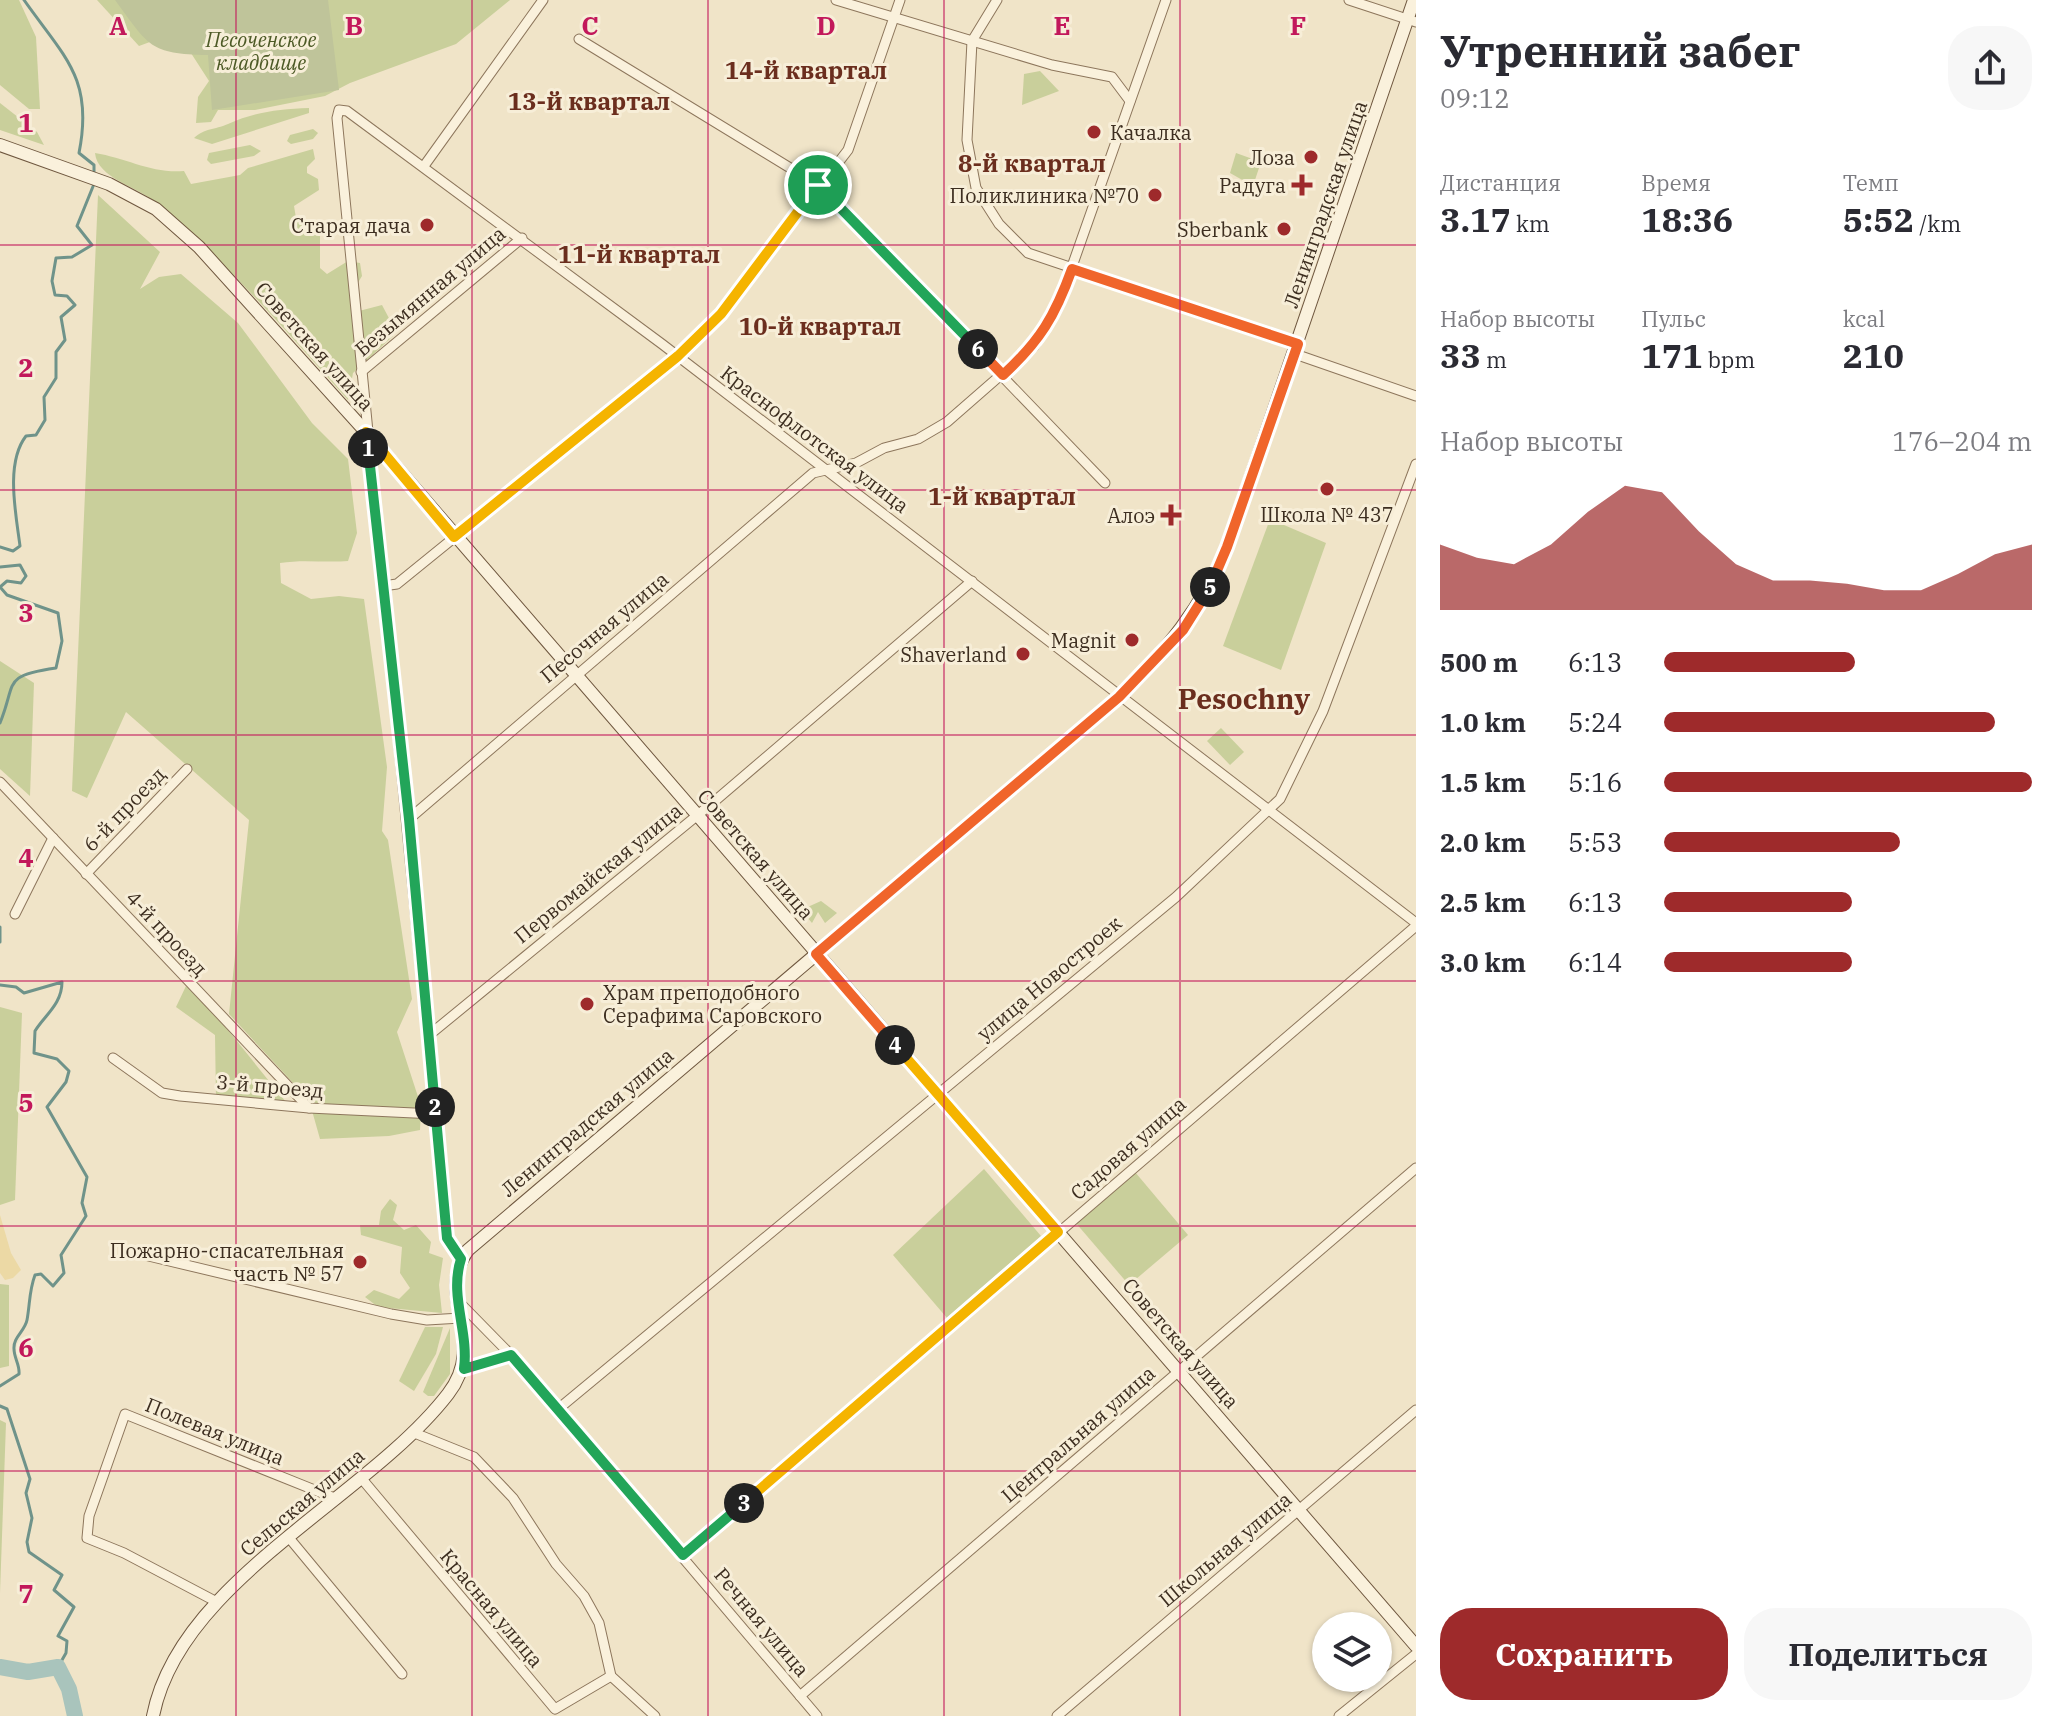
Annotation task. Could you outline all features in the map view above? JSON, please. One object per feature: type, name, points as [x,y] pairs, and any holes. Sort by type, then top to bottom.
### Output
[{"type":"main road","name":"Ленинградская улица","points":[[457,1260],[1119,697],[1183,630],[1215,578],[1412,21],[1414,0]]},
{"type":"main road","name":"Советская улица","points":[[0,145],[109,184],[156,209],[199,247],[366,432],[1416,1646]]},
{"type":"main road","points":[[457,1260],[457,1300],[464,1369]]},
{"type":"main road","name":"Сельская улица","points":[[153,1716],[163,1684],[215,1601],[362,1479],[449,1393],[464,1369]]},
{"type":"street","points":[[424,166],[543,0]]},
{"type":"street","points":[[836,0],[894,21],[1052,65],[1112,77],[1130,101]]},
{"type":"street","points":[[383,586],[397,584],[678,356],[721,314],[848,150],[900,0]]},
{"type":"street","points":[[997,0],[972,41],[967,140],[976,188],[999,224],[1028,253],[1297,349],[1416,396]]},
{"type":"street","name":"Песочная улица","points":[[409,819],[813,473],[856,463],[884,448],[918,439],[947,422],[1034,346],[1057,309],[1166,0]]},
{"type":"street","points":[[1349,0],[1412,21]]},
{"type":"street","points":[[579,39],[818,185],[1105,483]]},
{"type":"street","name":"Краснофлотская улица","points":[[361,372],[337,118],[339,110],[347,111],[424,166],[678,356],[1416,925]]},
{"type":"street","name":"Безымянная улица","points":[[361,372],[522,238]]},
{"type":"street","points":[[361,372],[409,819],[447,1238],[457,1260]]},
{"type":"street","name":"улица Новостроек","points":[[557,1410],[1176,897],[1280,799],[1323,711],[1416,464]]},
{"type":"street","name":"Первомайская улица","points":[[428,1036],[696,816],[972,581]]},
{"type":"street","name":"6-й проезд","points":[[86,874],[187,769]]},
{"type":"street","name":"4-й проезд","points":[[0,782],[309,1108]]},
{"type":"street","points":[[15,914],[53,838]]},
{"type":"street","name":"Садовая улица","points":[[683,1555],[1416,925]]},
{"type":"street","name":"3-й проезд","points":[[113,1058],[162,1093],[309,1108],[435,1114]]},
{"type":"street","name":"Центральная улица","points":[[800,1696],[1416,1168]]},
{"type":"street","points":[[136,1253],[391,1314],[427,1320],[461,1318]]},
{"type":"street","name":"Речная улица","points":[[457,1300],[511,1355],[817,1716]]},
{"type":"street","points":[[464,1369],[511,1355]]},
{"type":"street","name":"Школьная улица","points":[[1057,1716],[1416,1410]]},
{"type":"street","name":"Полевая улица","points":[[215,1601],[138,1560],[87,1538],[89,1516],[125,1414],[337,1499]]},
{"type":"street","points":[[412,1432],[474,1457],[513,1498],[556,1564],[584,1596],[599,1623],[611,1676],[655,1716]]},
{"type":"street","name":"Красная улица","points":[[362,1479],[555,1709],[611,1676]]},
{"type":"street","points":[[290,1539],[402,1674]]},
{"type":"street","points":[[1339,1716],[1416,1654]]},
{"type":"green space","points":[[0,0],[19,0],[36,37],[40,109],[29,109],[0,85]]},
{"type":"green space","points":[[97,0],[162,0],[180,31],[139,46]]},
{"type":"green space","name":"Песоченское кладбище","points":[[115,0],[328,0],[339,90],[212,110],[208,55],[173,52],[152,44]]},
{"type":"green space","points":[[222,0],[510,0],[456,44],[350,83],[325,96],[255,110],[218,110],[211,122],[196,123],[198,97],[209,81],[189,50]]},
{"type":"green space","points":[[1040,71],[1059,91],[1022,105],[1024,74]]},
{"type":"green space","points":[[0,103],[37,132],[44,145],[0,130]]},
{"type":"green space","points":[[309,108],[309,113],[212,144],[194,138],[258,114]]},
{"type":"green space","points":[[313,129],[318,133],[313,139],[291,144],[287,141],[290,135]]},
{"type":"green space","points":[[250,145],[261,151],[254,156],[211,164],[207,160],[209,153]]},
{"type":"green space","points":[[313,149],[315,159],[307,167],[307,173],[318,179],[319,190],[294,206],[296,218],[320,233],[320,268],[327,274],[348,261],[360,263],[362,276],[351,294],[359,311],[382,305],[391,322],[393,336],[353,373],[348,400],[206,248],[155,202],[110,176],[97,162],[95,153],[150,168],[184,171],[191,184],[240,175],[248,168]]},
{"type":"green space","points":[[1236,153],[1261,162],[1253,186],[1230,173]]},
{"type":"green space","points":[[98,195],[160,252],[140,289],[159,277],[181,274],[238,323],[312,423],[348,459],[357,533],[348,561],[280,563],[281,583],[311,599],[339,596],[364,599],[387,767],[382,831],[388,840],[412,999],[397,1032],[421,1106],[420,1130],[389,1136],[320,1139],[309,1100],[229,1014],[249,820],[126,712],[87,798],[72,791]]},
{"type":"green space","points":[[1270,519],[1326,543],[1281,670],[1223,646]]},
{"type":"green space","points":[[0,661],[34,683],[30,796],[0,769]]},
{"type":"green space","points":[[1221,728],[1244,752],[1230,765],[1207,741]]},
{"type":"green space","points":[[821,901],[837,913],[825,923],[818,912],[812,923],[801,910]]},
{"type":"green space","points":[[186,986],[219,1019],[290,1107],[216,1099],[215,1035],[176,1007]]},
{"type":"green space","points":[[0,1007],[22,1013],[15,1200],[0,1205]]},
{"type":"green space","points":[[984,1169],[1041,1236],[947,1318],[893,1255]]},
{"type":"green space","points":[[1135,1172],[1188,1235],[1129,1285],[1075,1222]]},
{"type":"green space","points":[[390,1199],[397,1205],[393,1220],[404,1230],[416,1225],[431,1242],[429,1253],[443,1258],[439,1285],[442,1313],[378,1307],[365,1297],[374,1290],[399,1299],[410,1288],[400,1273],[402,1247],[361,1235],[360,1225],[379,1225],[381,1211]]},
{"type":"green space","points":[[0,1284],[9,1285],[9,1366],[0,1368]]},
{"type":"green space","points":[[425,1327],[443,1327],[436,1354],[414,1391],[399,1381]]},
{"type":"green space","points":[[450,1328],[450,1374],[434,1396],[428,1396],[423,1392]]},
{"type":"green space","points":[[0,1420],[6,1423],[0,1593]]},
{"type":"sand","points":[[0,1215],[11,1253],[21,1270],[13,1278],[5,1280],[0,1273]]},
{"type":"waterway","points":[[24,0],[63,54],[79,87],[83,127],[79,153],[94,165],[94,176]]},
{"type":"waterway","points":[[0,547],[13,551],[20,546],[14,489],[16,460],[26,436],[36,435],[45,420],[44,397],[56,378],[56,352],[65,340],[61,317],[75,305],[67,296],[55,295],[52,281],[56,258],[72,257],[92,245],[77,226],[94,184]]},
{"type":"waterway","points":[[0,567],[20,565],[26,576],[21,583],[7,581],[0,587],[7,595],[58,613],[62,641],[56,668],[26,674],[14,683],[0,723]]},
{"type":"waterway","points":[[0,927],[0,942]]},
{"type":"waterway","points":[[0,985],[16,987],[24,993],[62,982],[56,1003],[35,1031],[34,1053],[57,1059],[69,1071],[66,1082],[47,1107],[87,1177],[82,1203],[86,1216],[61,1255],[64,1273],[53,1286],[41,1274],[35,1275],[27,1320],[14,1345],[19,1374],[0,1386]]},
{"type":"waterway","points":[[0,1406],[7,1409],[30,1479],[26,1493],[32,1518],[27,1542],[29,1552],[62,1575],[54,1590],[74,1607],[58,1636],[67,1641],[66,1653],[58,1667]]},
{"type":"waterway","points":[[0,1667],[28,1672],[58,1667],[69,1689],[75,1716]]},
{"type":"place","name":"Качалка","points":[[1094,132]]},
{"type":"place","name":"Лоза","points":[[1311,157]]},
{"type":"place","name":"Радуга","points":[[1302,185]]},
{"type":"place","name":"Поликлиника №70","points":[[1155,195]]},
{"type":"place","name":"Старая дача","points":[[427,225]]},
{"type":"place","name":"Sberbank","points":[[1284,229]]},
{"type":"place","name":"Школа № 437","points":[[1327,489]]},
{"type":"place","name":"Алоэ","points":[[1171,515]]},
{"type":"place","name":"Magnit","points":[[1132,640]]},
{"type":"place","name":"Shaverland","points":[[1023,654]]},
{"type":"place","name":"Храм преподобного Серафима Саровского","points":[[587,1004]]},
{"type":"place","name":"Пожарно-спасательная часть № 57","points":[[360,1262]]},
{"type":"district","name":"14-й квартал","points":[[806,70]]},
{"type":"district","name":"13-й квартал","points":[[589,101]]},
{"type":"district","name":"8-й квартал","points":[[1032,163]]},
{"type":"district","name":"11-й квартал","points":[[639,254]]},
{"type":"district","name":"10-й квартал","points":[[820,326]]},
{"type":"district","name":"1-й квартал","points":[[1002,496]]},
{"type":"district","name":"Pesochny","points":[[1244,698]]},
{"type":"route","points":[[818,185],[1003,375],[1034,346],[1057,309],[1072,269],[1298,344],[1215,578],[1183,630],[1119,697],[816,954],[1058,1232],[683,1555],[511,1355],[489,1359],[464,1369],[465,1336],[456,1286],[461,1259],[447,1238],[409,819],[366,432],[454,537],[678,356],[721,314],[818,185]]}]
